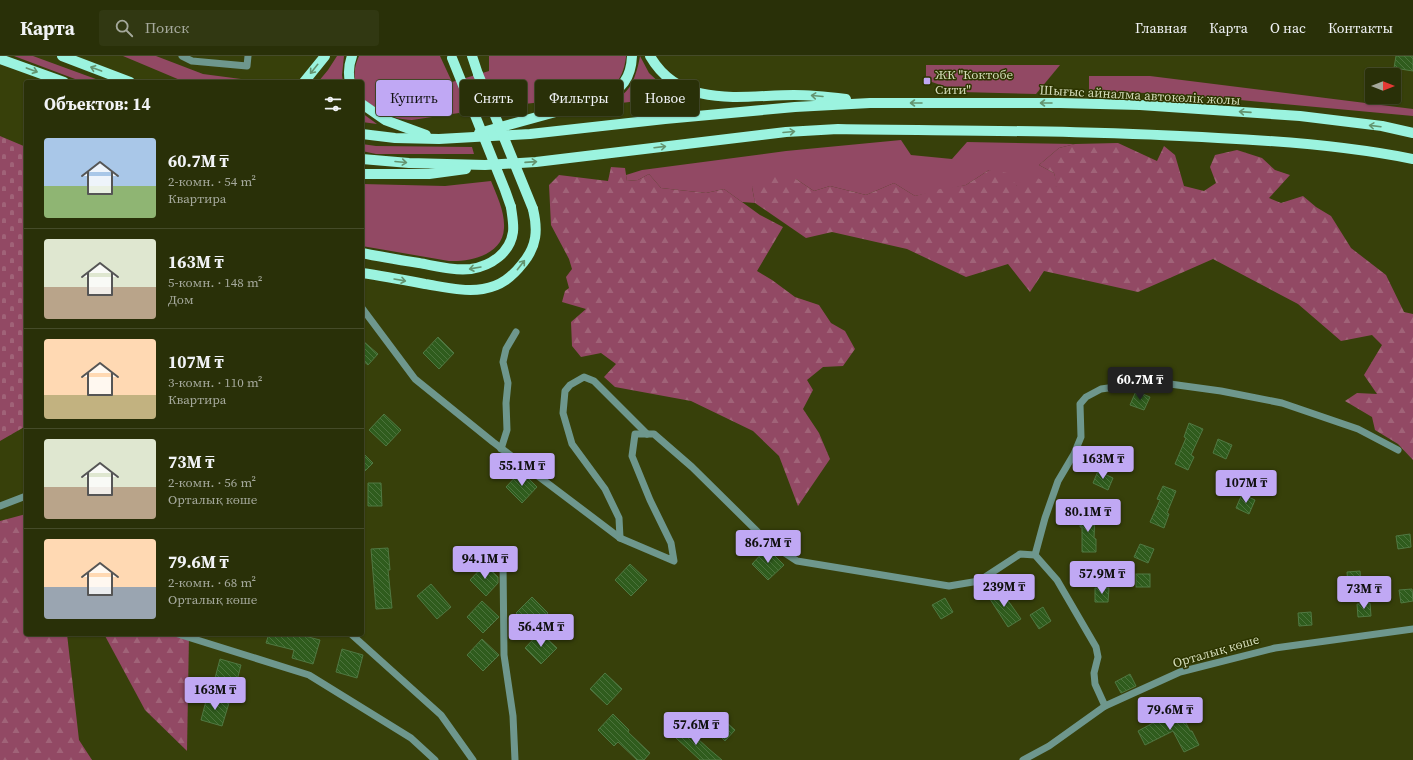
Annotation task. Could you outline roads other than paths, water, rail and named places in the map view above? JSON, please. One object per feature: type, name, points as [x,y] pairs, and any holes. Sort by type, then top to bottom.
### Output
[{"type":"main road","points":[[62,56],[125,80]]},
{"type":"main road","points":[[306,80],[325,56]]},
{"type":"main road","points":[[350,79],[350,61],[352,56]]},
{"type":"main road","points":[[364,273],[450,288],[483,289],[497,285],[514,275],[533,248],[536,235],[535,220],[532,209],[472,56]]},
{"type":"main road","points":[[478,74],[480,56]]},
{"type":"main road","points":[[458,139],[603,99],[616,92],[626,81],[631,66],[632,56]]},
{"type":"main road","points":[[650,56],[656,66],[668,78],[682,87],[710,95],[730,97],[794,94],[816,95],[870,103]]},
{"type":"main road","points":[[364,253],[453,269],[470,269],[482,267],[493,262],[503,254],[510,243],[513,232],[511,207],[451,57]]},
{"type":"main road","points":[[0,59],[58,80]]},
{"type":"main road","name":"Шығыс айналма автокөлік жолы","points":[[364,134],[396,138],[458,139],[530,134],[665,119],[795,107],[870,103],[1060,103],[1140,105],[1300,116],[1382,126],[1413,133]]},
{"type":"main road","points":[[364,105],[385,120],[439,139]]},
{"type":"main road","points":[[364,159],[409,163],[485,165],[536,162],[786,132],[838,129],[1149,133],[1300,142],[1378,152],[1413,159]]},
{"type":"main road","points":[[364,174],[429,174],[462,170],[485,165]]},
{"type":"street","points":[[182,56],[192,61],[247,66],[248,56]]},
{"type":"street","points":[[364,311],[415,380],[501,449],[620,538],[674,561],[671,543],[650,500],[632,456],[635,434],[654,434],[692,467],[768,542],[797,560],[949,586],[979,581],[1020,554],[1035,555],[1057,580],[1096,647],[1098,657],[1094,673],[1095,684],[1105,706]]},
{"type":"street","points":[[501,449],[508,430],[506,404],[508,383],[503,362],[506,349],[516,332]]},
{"type":"street","points":[[620,538],[619,518],[605,489],[572,444],[563,413],[565,391],[570,385],[584,378],[594,380],[647,434]]},
{"type":"street","points":[[1035,555],[1045,518],[1058,480],[1074,454],[1081,437],[1080,404],[1086,397],[1101,389],[1137,384],[1170,384],[1221,391],[1282,403],[1358,429],[1398,450]]},
{"type":"street","points":[[0,506],[24,497]]},
{"type":"street","points":[[503,563],[504,655],[513,716],[515,760]]},
{"type":"street","name":"Орталық көше","points":[[1023,760],[1049,746],[1105,706],[1180,672],[1275,648],[1413,629]]},
{"type":"street","points":[[184,636],[309,675],[412,738],[435,760]]},
{"type":"street","points":[[353,636],[440,715],[473,760]]},
{"type":"place","name":"ЖК \"Коктобе Сити\"","points":[[927,81]]}]
